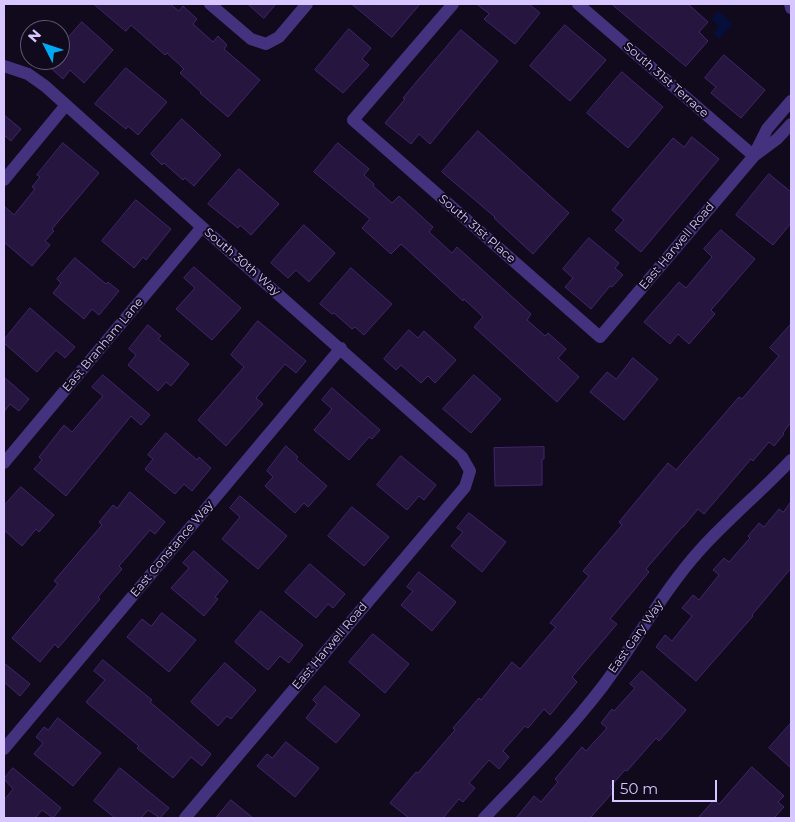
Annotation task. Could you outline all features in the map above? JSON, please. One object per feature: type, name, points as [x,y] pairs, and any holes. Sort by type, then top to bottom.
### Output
[{"type":"street","points":[[210,4],[252,39],[266,44],[279,37],[307,4]]},
{"type":"street","name":"South 31st Place","points":[[453,4],[354,120],[600,337]]},
{"type":"street","name":"South 31st Terrace","points":[[578,4],[754,156]]},
{"type":"street","points":[[790,4],[791,8]]},
{"type":"street","name":"South 30th Way","points":[[4,66],[28,74],[45,86],[462,456],[470,471]]},
{"type":"street","name":"East Harwell Road","points":[[754,156],[767,129],[791,102]]},
{"type":"street","points":[[4,180],[66,106]]},
{"type":"street","points":[[776,118],[789,126]]},
{"type":"street","name":"East Harwell Road","points":[[600,337],[754,156],[789,126]]},
{"type":"street","name":"East Branham Lane","points":[[4,463],[202,227]]},
{"type":"street","name":"East Constance Way","points":[[4,749],[340,348]]},
{"type":"street","name":"East Gary Way","points":[[484,818],[561,737],[603,686],[663,598],[700,550],[775,478],[791,460]]},
{"type":"street","name":"East Harwell Road","points":[[185,818],[465,487],[470,471]]},
{"type":"shaded area","points":[[718,11],[733,24],[719,39],[713,34],[719,26],[711,19]]},
{"type":"building","points":[[94,4],[170,4],[179,11],[183,6],[197,19],[193,24],[213,42],[218,36],[227,45],[224,49],[260,80],[228,117],[180,73],[184,69],[167,53],[165,55],[131,25],[126,31]]},
{"type":"building","points":[[248,4],[276,4],[264,18]]},
{"type":"building","points":[[352,4],[420,4],[392,37]]},
{"type":"building","points":[[477,4],[529,4],[540,13],[515,44],[484,19],[489,14]]},
{"type":"building","points":[[612,4],[688,4],[708,22],[699,32],[708,41],[686,66]]},
{"type":"building","points":[[82,22],[113,50],[84,83],[70,70],[70,36]]},
{"type":"building","points":[[565,25],[606,60],[570,101],[530,66]]},
{"type":"building","points":[[349,29],[371,48],[362,59],[369,65],[343,93],[315,70]]},
{"type":"building","points":[[461,30],[498,61],[430,144],[419,134],[411,144],[385,123],[405,99],[403,98]]},
{"type":"building","points":[[724,55],[765,90],[741,118],[711,93],[716,87],[705,78]]},
{"type":"building","points":[[126,68],[167,102],[138,135],[128,126],[126,129],[95,104]]},
{"type":"building","points":[[53,70],[70,70],[63,79]]},
{"type":"building","points":[[622,72],[663,107],[628,148],[587,113]]},
{"type":"building","points":[[4,115],[21,129],[11,141],[4,135]]},
{"type":"building","points":[[182,119],[221,155],[194,186],[185,178],[183,180],[164,163],[162,165],[151,154]]},
{"type":"building","points":[[478,131],[569,213],[533,254],[495,217],[442,172]]},
{"type":"building","points":[[692,137],[719,159],[641,252],[615,230],[624,220],[612,210],[673,138],[684,147]]},
{"type":"building","points":[[63,143],[99,173],[52,229],[54,231],[45,241],[50,245],[32,266],[4,242],[4,206],[14,215],[35,189],[32,187],[40,177],[37,175]]},
{"type":"building","points":[[338,143],[369,169],[364,175],[374,184],[373,186],[392,203],[399,196],[433,227],[429,232],[452,253],[457,247],[531,314],[527,320],[545,336],[548,333],[566,349],[558,358],[579,377],[557,402],[474,327],[483,317],[464,299],[463,301],[401,244],[391,254],[362,228],[370,219],[314,172]]},
{"type":"building","points":[[239,169],[279,204],[251,235],[240,225],[238,228],[208,204]]},
{"type":"building","points":[[769,174],[791,192],[791,223],[773,245],[736,215]]},
{"type":"building","points":[[136,200],[171,229],[146,260],[143,257],[134,268],[102,241]]},
{"type":"building","points":[[304,225],[335,253],[309,282],[296,270],[288,278],[271,263]]},
{"type":"building","points":[[721,230],[755,259],[711,310],[715,314],[689,344],[678,334],[670,344],[644,322],[679,282],[686,288],[712,257],[704,249]]},
{"type":"building","points":[[589,238],[619,263],[615,268],[623,275],[612,287],[610,286],[591,309],[565,287],[573,278],[563,269]]},
{"type":"building","points":[[75,258],[106,284],[108,282],[119,291],[99,315],[92,309],[84,319],[53,293],[61,283],[57,279]]},
{"type":"building","points":[[194,267],[241,308],[212,340],[176,309],[195,288],[184,278]]},
{"type":"building","points":[[351,268],[392,304],[364,335],[355,327],[352,329],[334,313],[332,314],[320,304]]},
{"type":"building","points":[[30,308],[75,347],[65,358],[56,350],[37,372],[4,343],[4,340]]},
{"type":"building","points":[[258,321],[306,361],[296,373],[285,364],[256,398],[263,404],[226,446],[198,420],[244,367],[231,355]]},
{"type":"building","points":[[791,324],[791,422],[784,434],[774,446],[769,442],[753,461],[751,459],[704,514],[698,509],[646,569],[649,572],[610,619],[617,624],[572,677],[577,682],[550,715],[544,709],[528,728],[525,726],[503,751],[509,757],[499,769],[489,760],[469,783],[475,788],[463,802],[459,799],[443,818],[409,818],[390,803],[416,772],[418,773],[455,730],[453,728],[479,698],[481,700],[512,662],[520,669],[556,627],[550,623],[589,576],[583,571],[622,525],[619,522],[668,463],[676,470],[739,397],[742,399],[779,356],[770,348]]},
{"type":"building","points":[[148,325],[161,336],[158,339],[189,364],[171,386],[166,382],[158,391],[128,365],[136,355],[129,349]]},
{"type":"building","points":[[409,330],[418,338],[424,331],[456,360],[435,383],[428,376],[421,383],[401,365],[396,370],[384,359]]},
{"type":"building","points":[[633,358],[658,379],[624,420],[590,392],[607,372],[616,379]]},
{"type":"building","points":[[103,375],[150,415],[141,425],[131,416],[66,496],[34,469],[42,460],[39,457],[64,425],[72,432],[103,396],[92,387]]},
{"type":"building","points":[[474,375],[501,399],[471,433],[443,409]]},
{"type":"building","points":[[4,377],[29,399],[19,411],[10,404],[4,412]]},
{"type":"building","points":[[332,388],[380,430],[372,439],[369,437],[349,460],[314,430],[332,409],[322,400]]},
{"type":"building","points":[[166,433],[197,460],[199,457],[211,468],[192,491],[184,484],[175,494],[145,469],[153,459],[148,455]]},
{"type":"building","points":[[286,446],[298,457],[296,459],[327,486],[308,507],[304,503],[295,513],[265,486],[273,477],[267,471]]},
{"type":"building","points":[[544,447],[542,485],[495,486],[494,448]]},
{"type":"building","points":[[401,456],[436,485],[424,500],[419,496],[407,510],[377,485]]},
{"type":"building","points":[[21,487],[54,515],[39,532],[36,529],[22,546],[4,530],[4,506]]},
{"type":"building","points":[[130,492],[165,522],[155,534],[150,530],[119,566],[122,569],[98,597],[100,599],[58,648],[55,644],[40,662],[12,638],[58,584],[54,581],[102,525],[99,522],[113,505],[117,508]]},
{"type":"building","points":[[240,496],[287,536],[258,569],[222,539],[240,517],[230,508]]},
{"type":"building","points":[[791,502],[791,568],[753,616],[696,681],[656,647],[665,635],[672,641],[692,616],[682,608],[693,595],[699,600],[719,575],[713,570],[724,558],[729,562],[750,538],[748,536],[759,523],[764,527],[779,509],[783,512]]},
{"type":"building","points":[[352,507],[389,537],[364,566],[328,536]]},
{"type":"building","points":[[469,513],[506,542],[482,572],[451,546],[463,532],[457,528]]},
{"type":"building","points":[[194,551],[228,581],[215,597],[218,599],[204,616],[171,588],[189,568],[183,563]]},
{"type":"building","points":[[310,564],[345,594],[333,608],[328,604],[316,618],[285,592]]},
{"type":"building","points":[[419,572],[456,602],[432,631],[401,605],[413,591],[407,587]]},
{"type":"building","points":[[261,611],[303,645],[289,663],[280,656],[268,670],[235,642]]},
{"type":"building","points":[[162,613],[196,640],[169,672],[127,637],[142,619],[151,626]]},
{"type":"building","points":[[373,634],[409,664],[385,693],[349,662]]},
{"type":"building","points":[[103,660],[152,700],[150,702],[211,754],[202,766],[191,757],[173,778],[137,748],[139,746],[86,702],[105,680],[94,671]]},
{"type":"building","points":[[4,663],[30,684],[20,696],[4,682]]},
{"type":"building","points":[[225,663],[256,690],[231,719],[227,716],[218,726],[191,702]]},
{"type":"building","points":[[642,671],[686,710],[659,741],[656,738],[627,771],[625,770],[610,787],[614,791],[590,818],[516,818],[534,796],[541,802],[558,782],[555,779],[582,747],[586,751],[607,728],[601,723],[612,709],[614,711],[635,688],[630,684]]},
{"type":"building","points":[[325,686],[360,715],[336,743],[306,718],[317,704],[313,700]]},
{"type":"building","points":[[58,718],[101,753],[73,786],[34,754],[43,743],[36,737],[44,727],[48,730]]},
{"type":"building","points":[[791,723],[791,768],[769,748]]},
{"type":"building","points":[[286,742],[319,768],[295,797],[257,766],[267,754],[272,758]]},
{"type":"building","points":[[752,767],[784,796],[778,802],[784,807],[774,818],[698,818],[714,800],[719,804]]},
{"type":"building","points":[[13,768],[61,808],[53,818],[42,810],[35,818],[4,818],[4,800],[13,789],[4,779]]},
{"type":"building","points":[[120,768],[169,808],[160,818],[148,810],[141,818],[115,818],[94,801]]},
{"type":"building","points":[[231,800],[253,818],[216,818]]}]
